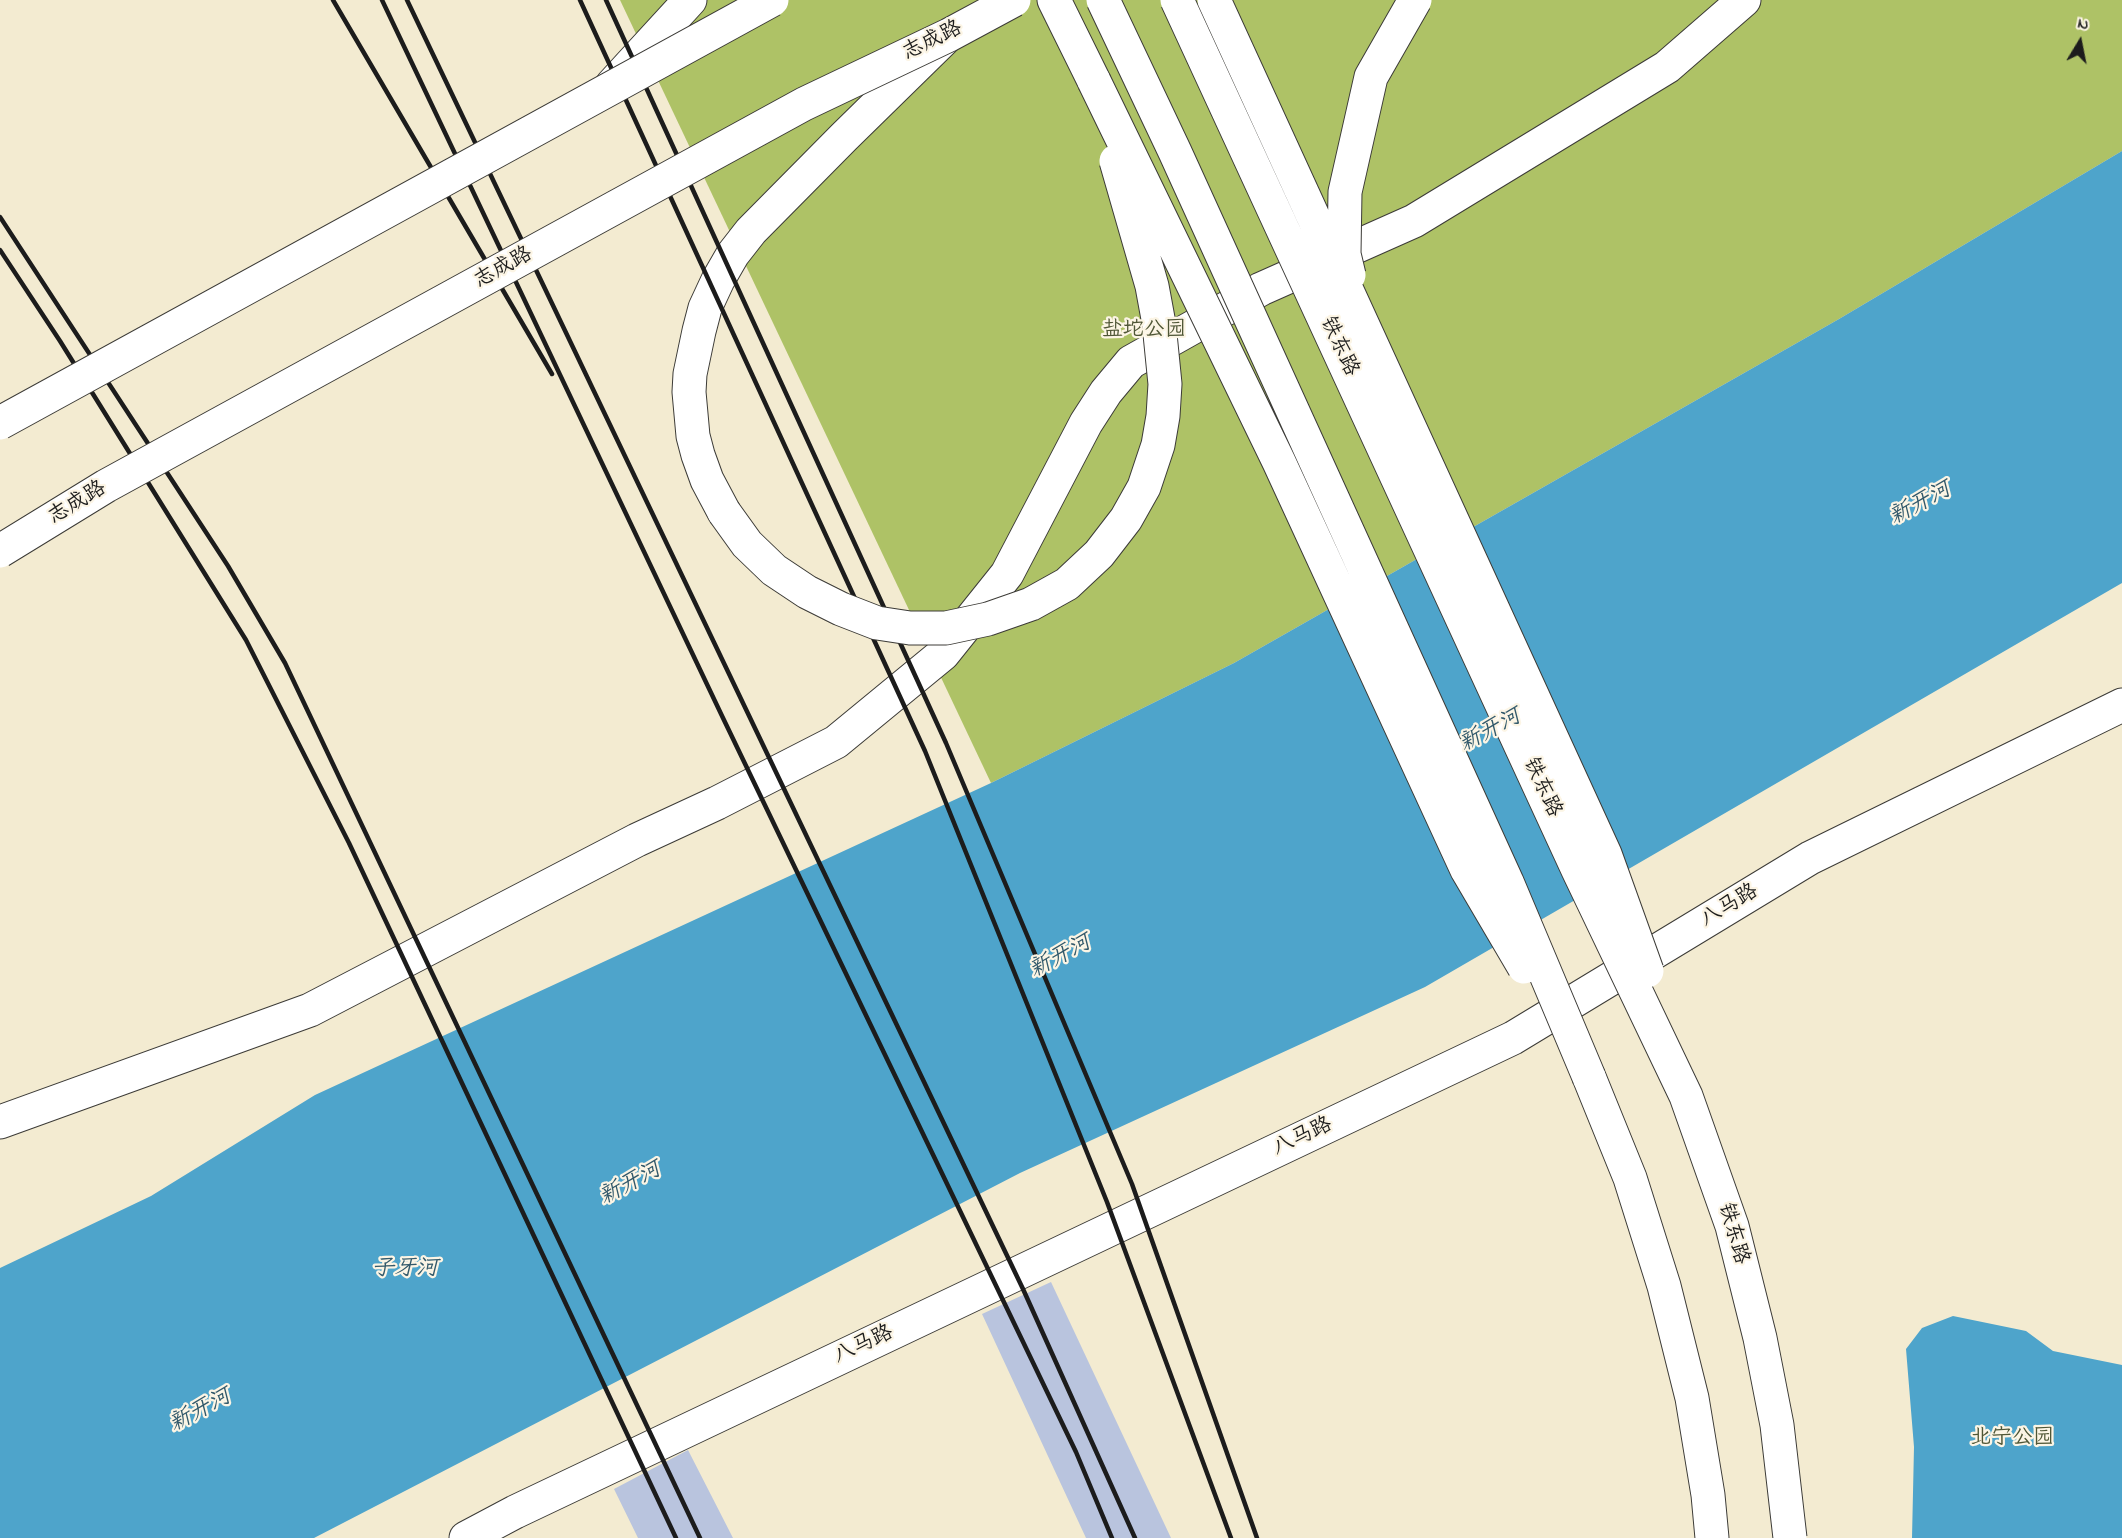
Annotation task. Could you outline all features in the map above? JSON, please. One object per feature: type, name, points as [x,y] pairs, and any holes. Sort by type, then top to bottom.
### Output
[{"type":"main road","points":[[603,94],[690,0]]},
{"type":"main road","points":[[0,423],[772,0]]},
{"type":"main road","name":"志成路","points":[[0,551],[106,486],[804,104],[949,35],[1014,0]]},
{"type":"main road","points":[[1054,0],[1279,462],[1467,870],[1589,1077]]},
{"type":"main road","points":[[1103,0],[1175,152],[1507,882],[1630,1178],[1664,1286],[1692,1398],[1708,1495],[1712,1538]]},
{"type":"main road","name":"铁东路","points":[[1177,0],[1686,1096],[1731,1226],[1760,1338],[1777,1425],[1790,1538]]},
{"type":"main road","points":[[1214,0],[1605,854],[1650,979],[1686,1096]]},
{"type":"main road","points":[[1357,315],[1344,254],[1346,192],[1371,77],[1415,0]]},
{"type":"main road","points":[[0,1122],[309,1010],[637,840],[717,803],[836,742],[943,654],[1007,574],[1086,423],[1106,392],[1131,362],[1261,289],[1413,221],[1667,67],[1744,0]]},
{"type":"main road","points":[[949,35],[750,231],[733,254],[705,308],[690,374],[690,409],[698,454],[707,480],[724,512],[747,544],[774,570],[807,592],[877,623],[910,628],[946,628],[988,619],[1031,604],[1066,584],[1100,554],[1126,519],[1144,487],[1158,445],[1163,416],[1165,384],[1161,332],[1152,286],[1094,81]]},
{"type":"main road","name":"八马路","points":[[466,1538],[515,1512],[1514,1038],[1810,858],[2122,705]]},
{"type":"shaded area","points":[[1051,1282],[1171,1538],[1086,1538],[982,1314]]},
{"type":"shaded area","points":[[688,1450],[733,1538],[638,1538],[614,1489]]},
{"type":"green space","name":"盐坨公园","points":[[620,0],[2122,0],[2122,151],[1839,319],[1234,663],[991,783]]},
{"type":"water","name":"子牙河","points":[[2122,151],[2122,583],[1425,987],[1020,1173],[314,1538],[0,1538],[0,1268],[151,1196],[315,1095],[991,783],[1234,663],[1839,319]]},
{"type":"water","name":"北宁公园","points":[[1953,1316],[2026,1331],[2053,1351],[2122,1365],[2122,1538],[1912,1538],[1914,1447],[1906,1349],[1922,1328]]},
{"type":"railway","points":[[333,0],[552,374]]},
{"type":"railway","points":[[382,0],[723,718],[1076,1452],[1112,1538]]},
{"type":"railway","points":[[407,0],[1023,1289],[1135,1538]]},
{"type":"railway","points":[[580,0],[925,751],[1107,1202],[1231,1538]]},
{"type":"railway","points":[[606,0],[946,743],[1132,1184],[1257,1538]]},
{"type":"railway","points":[[0,217],[228,566],[285,663],[700,1538]]},
{"type":"railway","points":[[0,250],[60,341],[246,640],[349,843],[676,1538]]},
{"type":"water label","name":"新开河","points":[[1921,505]]},
{"type":"water label","name":"新开河","points":[[1491,732]]},
{"type":"water label","name":"新开河","points":[[1061,958]]},
{"type":"water label","name":"新开河","points":[[631,1185]]},
{"type":"water label","name":"新开河","points":[[201,1412]]}]
